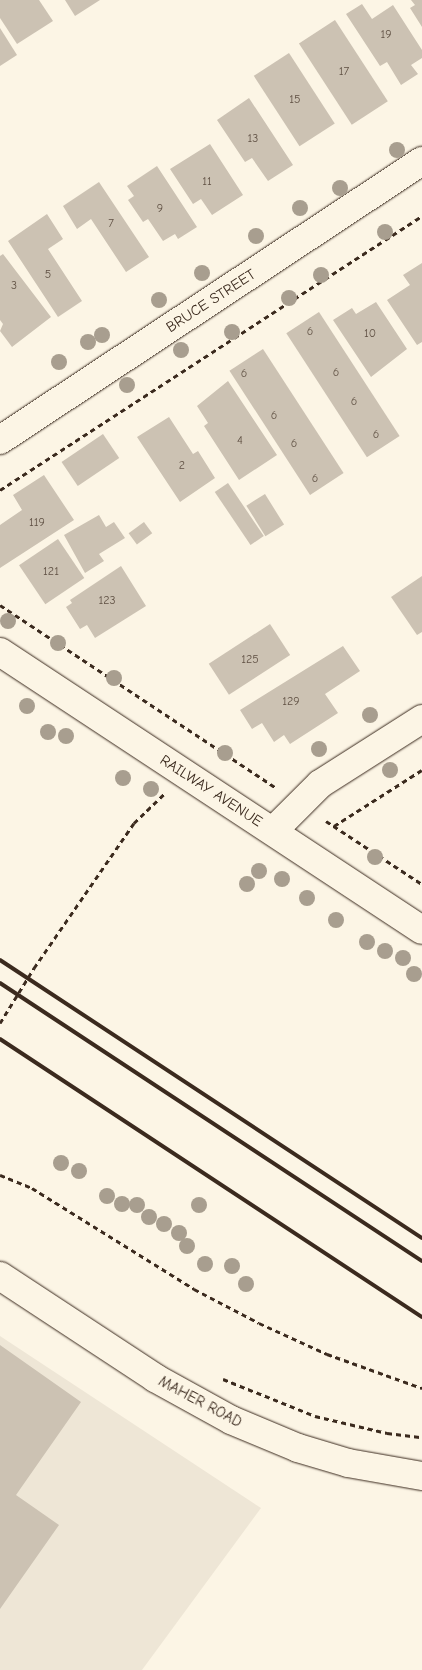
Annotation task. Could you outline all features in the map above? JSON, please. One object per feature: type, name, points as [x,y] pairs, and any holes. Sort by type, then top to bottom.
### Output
[{"type":"street","name":"BRUCE STREET","points":[[0,440],[422,161]]},
{"type":"street","name":"RAILWAY AVENUE","points":[[0,652],[422,930]]},
{"type":"street","points":[[273,831],[320,784],[422,719]]},
{"type":"street","name":"MAHER ROAD","points":[[0,1276],[155,1378],[230,1420],[298,1448],[348,1463],[422,1476]]},
{"type":"path","points":[[0,490],[422,216]]},
{"type":"path","points":[[0,605],[422,884]]},
{"type":"path","points":[[0,1023],[34,968],[134,823],[165,793],[178,770]]},
{"type":"path","points":[[334,826],[422,770]]},
{"type":"path","points":[[0,1175],[32,1188],[194,1289],[259,1324],[327,1354],[422,1388]]},
{"type":"path","points":[[215,1375],[315,1416],[387,1433],[422,1438]]},
{"type":"shaded area","points":[[0,1336],[261,1508],[142,1670],[0,1670]]},
{"type":"building","points":[[0,0],[39,0],[53,21],[17,44],[0,18]]},
{"type":"building","points":[[65,0],[100,0],[75,16]]},
{"type":"building","points":[[411,0],[422,0],[422,27],[410,8],[415,5]]},
{"type":"building","points":[[362,4],[372,19],[393,5],[422,50],[422,58],[411,65],[418,74],[401,85],[387,62],[380,66],[346,14]]},
{"type":"building","points":[[335,20],[388,101],[352,125],[299,43]]},
{"type":"building","points":[[0,28],[17,55],[0,66]]},
{"type":"building","points":[[289,53],[335,123],[300,146],[254,76]]},
{"type":"building","points":[[249,98],[293,165],[268,181],[252,158],[245,162],[217,120]]},
{"type":"building","points":[[210,144],[243,195],[212,215],[201,199],[193,204],[170,169]]},
{"type":"building","points":[[157,166],[197,227],[178,239],[175,234],[163,241],[148,219],[143,222],[128,200],[134,196],[127,186]]},
{"type":"building","points":[[99,182],[149,257],[126,272],[91,219],[77,229],[63,206]]},
{"type":"building","points":[[47,214],[63,239],[48,249],[82,301],[58,317],[8,241]]},
{"type":"building","points":[[3,254],[51,317],[12,347],[0,331],[3,324],[0,320],[0,256]]},
{"type":"building","points":[[422,263],[422,342],[417,345],[387,300],[410,285],[403,275]]},
{"type":"building","points":[[376,302],[407,349],[371,377],[333,320],[352,308],[356,314]]},
{"type":"building","points":[[319,312],[400,436],[367,457],[286,333]]},
{"type":"building","points":[[263,349],[344,473],[310,495],[229,371]]},
{"type":"building","points":[[228,381],[277,455],[239,480],[204,426],[208,423],[197,406]]},
{"type":"building","points":[[169,417],[193,454],[198,451],[215,478],[180,502],[137,437]]},
{"type":"building","points":[[103,434],[119,458],[78,486],[62,462]]},
{"type":"building","points":[[44,475],[74,520],[0,568],[0,525],[22,510],[13,495]]},
{"type":"building","points":[[228,483],[264,536],[251,545],[215,492]]},
{"type":"building","points":[[265,494],[284,525],[265,536],[246,506]]},
{"type":"building","points":[[99,515],[106,527],[114,522],[125,538],[99,554],[104,561],[85,573],[64,535]]},
{"type":"building","points":[[144,522],[152,533],[137,544],[129,533]]},
{"type":"building","points":[[58,539],[84,578],[45,604],[19,565]]},
{"type":"building","points":[[121,566],[146,606],[95,638],[87,625],[80,629],[66,607],[72,603],[70,600]]},
{"type":"building","points":[[422,576],[422,632],[417,635],[391,597]]},
{"type":"building","points":[[270,624],[290,655],[229,695],[209,664]]},
{"type":"building","points":[[343,646],[360,671],[325,694],[338,713],[290,744],[284,735],[274,742],[262,723],[252,729],[240,710]]},
{"type":"building","points":[[0,1345],[81,1402],[16,1495],[59,1525],[0,1609]]},
{"type":"railway","points":[[0,960],[422,1238]]},
{"type":"railway","points":[[0,983],[422,1261]]},
{"type":"railway","points":[[0,1039],[422,1317]]}]
